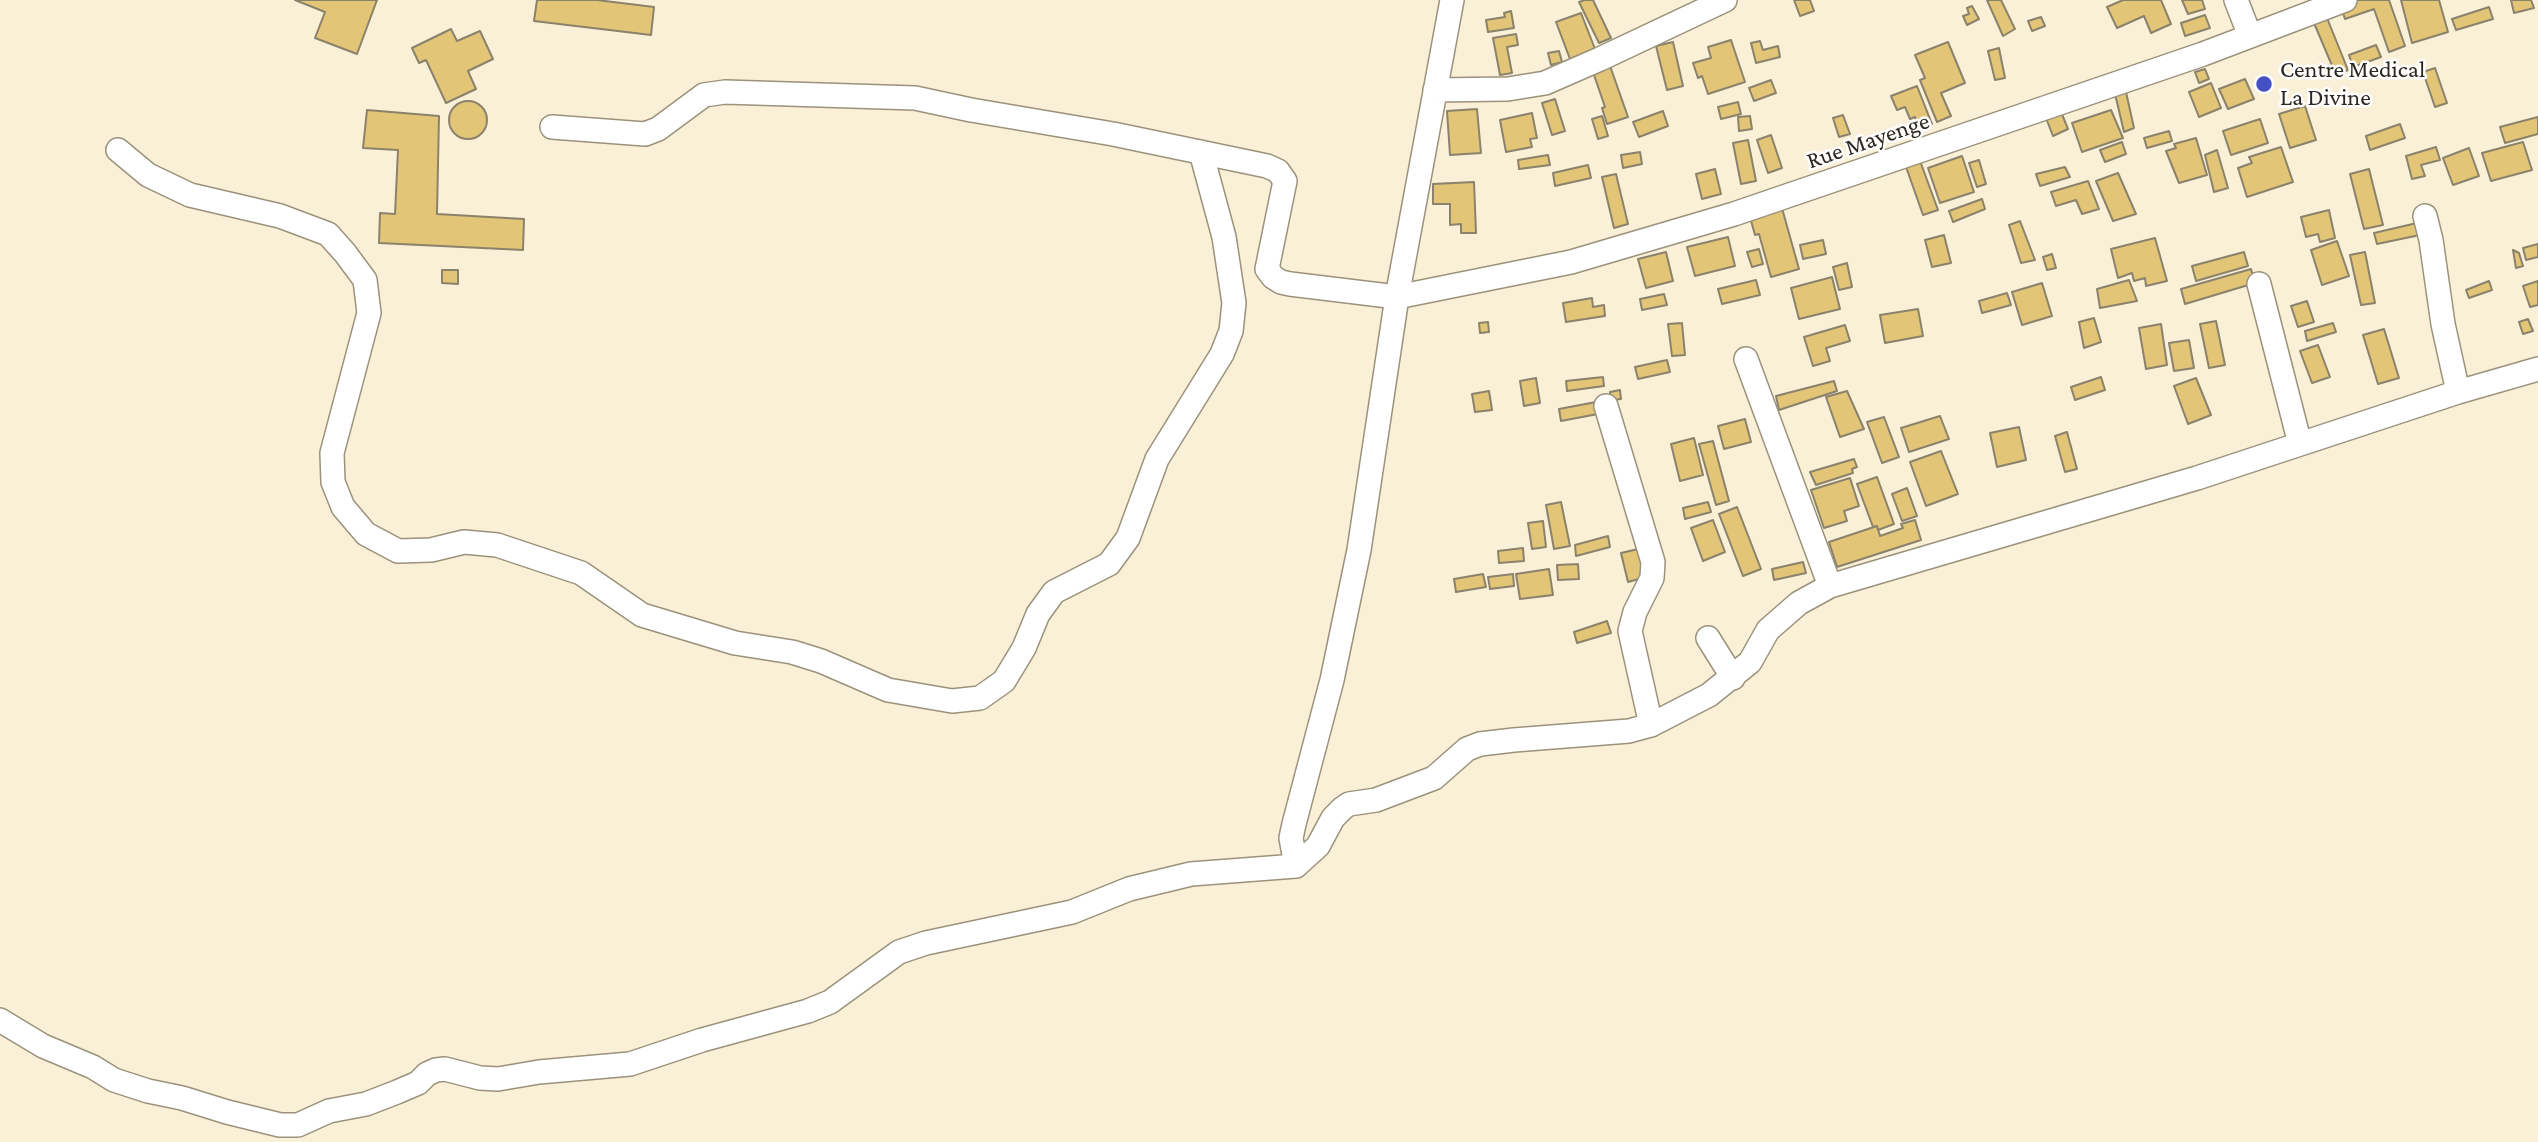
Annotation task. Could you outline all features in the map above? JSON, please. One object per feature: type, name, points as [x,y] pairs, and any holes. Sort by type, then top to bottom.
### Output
[{"type":"street","points":[[1296,866],[1292,838],[1294,824],[1332,680],[1359,550],[1397,298],[1452,0]]},
{"type":"street","points":[[1434,90],[1508,89],[1545,83],[1725,0]]},
{"type":"street","points":[[2236,0],[2250,36]]},
{"type":"street","name":"Rue Mayenge","points":[[1201,152],[1267,166],[1283,176],[1285,190],[1268,269],[1273,277],[1290,284],[1397,298],[1571,262],[1734,214],[2250,36],[2345,0]]},
{"type":"street","points":[[118,150],[148,175],[190,195],[279,216],[328,234],[365,280],[369,313],[332,453],[333,482],[343,507],[366,534],[398,551],[432,550],[464,542],[497,545],[581,573],[642,615],[735,643],[792,652],[821,661],[888,690],[952,701],[980,698],[1004,681],[1024,648],[1038,614],[1054,592],[1109,564],[1128,538],[1157,460],[1222,354],[1231,331],[1234,303],[1224,237],[1201,152],[915,98],[725,92],[704,96],[658,129],[645,134],[552,127]]},
{"type":"street","points":[[2425,216],[2443,324],[2458,391]]},
{"type":"street","points":[[2259,284],[2300,444]]},
{"type":"street","points":[[1746,359],[1830,586]]},
{"type":"street","points":[[0,1020],[43,1046],[93,1067],[114,1080],[281,1125],[298,1125],[329,1111],[366,1104],[418,1083],[436,1070],[445,1069],[480,1078],[498,1079],[538,1072],[630,1064],[702,1040],[808,1011],[838,996],[899,952],[926,943],[1072,912],[1129,889],[1191,874],[1296,866],[1318,846],[1333,818],[1349,804],[1376,800],[1434,778],[1467,749],[1480,744],[1629,731],[1651,725],[1709,695],[1750,662],[1768,630],[1799,603],[1830,586],[2197,478],[2458,391],[2538,369]]},
{"type":"street","points":[[1606,406],[1653,562],[1652,578],[1635,612],[1630,631],[1651,725]]},
{"type":"street","points":[[1708,638],[1733,678]]},
{"type":"building","points":[[295,0],[377,0],[357,54],[315,38],[325,12]]},
{"type":"building","points":[[537,0],[597,0],[654,7],[651,35],[534,21]]},
{"type":"building","points":[[1593,0],[1611,38],[1599,43],[1579,2]]},
{"type":"building","points":[[1794,0],[1810,0],[1814,11],[1800,16]]},
{"type":"building","points":[[1987,0],[2001,0],[2015,29],[2003,36]]},
{"type":"building","points":[[2123,0],[2161,0],[2171,24],[2151,33],[2144,16],[2117,28],[2107,7]]},
{"type":"building","points":[[2182,0],[2202,0],[2205,9],[2188,14]]},
{"type":"building","points":[[2356,0],[2389,0],[2405,46],[2389,52],[2374,9],[2345,19],[2340,5]]},
{"type":"building","points":[[2401,0],[2439,0],[2448,32],[2412,43]]},
{"type":"building","points":[[2511,0],[2531,0],[2534,8],[2514,13]]},
{"type":"building","points":[[1972,6],[1979,19],[1967,25],[1963,16],[1969,14],[1967,8]]},
{"type":"building","points":[[2489,7],[2493,19],[2456,30],[2452,19]]},
{"type":"building","points":[[1511,11],[1514,28],[1488,32],[1486,20],[1505,17],[1504,13]]},
{"type":"building","points":[[1581,13],[1595,49],[1570,59],[1556,22]]},
{"type":"building","points":[[2205,15],[2210,28],[2185,36],[2181,23]]},
{"type":"building","points":[[2041,17],[2045,26],[2032,31],[2028,21]]},
{"type":"building","points":[[2327,18],[2348,70],[2336,75],[2314,23]]},
{"type":"building","points":[[451,29],[457,41],[480,31],[493,59],[468,71],[476,89],[446,103],[426,60],[419,63],[412,48]]},
{"type":"building","points":[[1516,34],[1518,45],[1507,47],[1512,73],[1500,75],[1493,38]]},
{"type":"building","points":[[1731,40],[1745,82],[1708,94],[1702,76],[1698,78],[1693,63],[1711,58],[1708,47]]},
{"type":"building","points":[[1760,41],[1763,50],[1778,46],[1780,57],[1756,63],[1751,43]]},
{"type":"building","points":[[1673,42],[1683,86],[1667,90],[1656,46]]},
{"type":"building","points":[[1948,42],[1965,83],[1941,93],[1951,116],[1937,122],[1920,80],[1925,78],[1915,55]]},
{"type":"building","points":[[2376,45],[2381,57],[2353,67],[2349,55]]},
{"type":"building","points":[[1999,48],[2005,78],[1995,80],[1988,51]]},
{"type":"building","points":[[1559,51],[1562,62],[1551,65],[1548,53]]},
{"type":"building","points":[[1609,63],[1628,117],[1607,124],[1602,108],[1605,107],[1592,69]]},
{"type":"building","points":[[2435,68],[2447,103],[2435,107],[2423,72]]},
{"type":"building","points":[[2205,69],[2209,79],[2199,83],[2195,72]]},
{"type":"building","points":[[2245,79],[2254,99],[2228,109],[2219,89]]},
{"type":"building","points":[[1771,80],[1776,93],[1754,101],[1749,88]]},
{"type":"building","points":[[2211,83],[2221,108],[2199,117],[2189,92]]},
{"type":"building","points":[[1917,86],[1932,124],[1919,129],[1915,117],[1910,119],[1905,107],[1897,110],[1891,96]]},
{"type":"building","points":[[2106,91],[2126,92],[2134,128],[2124,132],[2116,98]]},
{"type":"building","points":[[1555,99],[1565,131],[1552,135],[1542,103]]},
{"type":"building","points":[[468,101],[482,106],[487,120],[482,134],[468,139],[454,134],[449,120],[454,106]]},
{"type":"building","points":[[1738,102],[1741,114],[1721,119],[1718,107]]},
{"type":"building","points":[[2305,106],[2316,140],[2290,148],[2279,114]]},
{"type":"building","points":[[2059,107],[2068,129],[2053,136],[2044,113]]},
{"type":"building","points":[[1477,109],[1481,153],[1450,155],[1447,111]]},
{"type":"building","points":[[367,110],[439,116],[437,214],[524,219],[523,250],[379,243],[380,213],[395,214],[398,150],[363,148]]},
{"type":"building","points":[[2111,110],[2123,138],[2082,152],[2072,123]]},
{"type":"building","points":[[1663,111],[1668,126],[1639,137],[1633,122]]},
{"type":"building","points":[[1532,113],[1537,138],[1530,139],[1532,147],[1506,152],[1500,120]]},
{"type":"building","points":[[1843,115],[1850,134],[1839,137],[1833,118]]},
{"type":"building","points":[[1602,116],[1608,136],[1598,139],[1592,119]]},
{"type":"building","points":[[1750,116],[1752,129],[1739,131],[1738,117]]},
{"type":"building","points":[[2538,117],[2538,134],[2505,143],[2500,127]]},
{"type":"building","points":[[2260,119],[2268,143],[2231,155],[2223,131]]},
{"type":"building","points":[[2400,124],[2405,138],[2370,150],[2366,136]]},
{"type":"building","points":[[2169,131],[2172,141],[2147,148],[2144,138]]},
{"type":"building","points":[[1771,135],[1782,168],[1768,173],[1757,140]]},
{"type":"building","points":[[2196,138],[2207,175],[2179,183],[2166,151],[2176,148],[2174,144]]},
{"type":"building","points":[[1748,140],[1756,181],[1741,184],[1733,143]]},
{"type":"building","points":[[2122,142],[2126,154],[2105,162],[2100,150]]},
{"type":"building","points":[[2523,142],[2532,170],[2491,181],[2482,153]]},
{"type":"building","points":[[2281,147],[2293,182],[2247,197],[2238,168],[2252,163],[2249,157]]},
{"type":"building","points":[[2436,147],[2440,160],[2421,165],[2425,176],[2412,179],[2406,156]]},
{"type":"building","points":[[2469,148],[2479,176],[2453,185],[2443,158]]},
{"type":"building","points":[[2217,150],[2228,188],[2214,192],[2205,155]]},
{"type":"building","points":[[1640,152],[1642,164],[1623,168],[1621,155]]},
{"type":"building","points":[[1548,155],[1550,165],[1519,169],[1518,160]]},
{"type":"building","points":[[1962,156],[1974,192],[1940,203],[1928,168]]},
{"type":"building","points":[[1919,158],[1938,210],[1923,215],[1905,164]]},
{"type":"building","points":[[1979,160],[1986,184],[1977,187],[1969,163]]},
{"type":"building","points":[[1588,165],[1591,178],[1555,186],[1553,173]]},
{"type":"building","points":[[2065,167],[2070,177],[2040,186],[2036,174]]},
{"type":"building","points":[[1715,169],[1721,194],[1702,199],[1696,174]]},
{"type":"building","points":[[2369,169],[2383,225],[2364,229],[2350,174]]},
{"type":"building","points":[[2118,173],[2136,214],[2113,221],[2096,181]]},
{"type":"building","points":[[1616,174],[1628,224],[1614,228],[1602,177]]},
{"type":"building","points":[[2088,181],[2099,209],[2082,214],[2076,200],[2056,206],[2051,192]]},
{"type":"building","points":[[1474,182],[1476,233],[1461,233],[1461,224],[1450,225],[1450,204],[1433,204],[1433,184]]},
{"type":"building","points":[[1982,199],[1985,209],[1953,222],[1949,211]]},
{"type":"building","points":[[1780,201],[1799,269],[1771,277],[1759,234],[1755,235],[1748,210]]},
{"type":"building","points":[[2329,210],[2335,238],[2320,242],[2318,234],[2306,237],[2301,217]]},
{"type":"building","points":[[2020,221],[2035,260],[2021,263],[2009,225]]},
{"type":"building","points":[[2417,223],[2420,235],[2377,244],[2374,233]]},
{"type":"building","points":[[1944,235],[1951,263],[1932,267],[1925,240]]},
{"type":"building","points":[[1728,237],[1735,266],[1695,276],[1687,247]]},
{"type":"building","points":[[2155,238],[2167,281],[2146,286],[2145,278],[2134,281],[2132,273],[2118,278],[2111,249]]},
{"type":"building","points":[[1823,240],[1826,254],[1803,259],[1800,245]]},
{"type":"building","points":[[2337,241],[2349,276],[2322,285],[2311,250]]},
{"type":"building","points":[[2538,244],[2538,257],[2526,260],[2523,248]]},
{"type":"building","points":[[1759,249],[1763,264],[1752,267],[1747,252]]},
{"type":"building","points":[[2513,250],[2519,253],[2523,266],[2516,268]]},
{"type":"building","points":[[1666,252],[1673,281],[1646,288],[1638,259]]},
{"type":"building","points":[[2244,252],[2248,266],[2196,281],[2192,266]]},
{"type":"building","points":[[2365,252],[2375,303],[2361,305],[2350,255]]},
{"type":"building","points":[[2052,254],[2056,268],[2047,270],[2043,257]]},
{"type":"building","points":[[1847,263],[1852,287],[1839,290],[1833,267]]},
{"type":"building","points":[[2251,269],[2255,283],[2185,304],[2181,289]]},
{"type":"building","points":[[442,270],[458,270],[458,284],[442,283]]},
{"type":"building","points":[[1832,277],[1840,309],[1799,319],[1791,288]]},
{"type":"building","points":[[1756,280],[1760,295],[1722,304],[1718,289]]},
{"type":"building","points":[[2129,280],[2137,301],[2100,308],[2097,289]]},
{"type":"building","points":[[2489,281],[2492,290],[2469,298],[2466,290]]},
{"type":"building","points":[[2538,281],[2538,305],[2530,307],[2523,286]]},
{"type":"building","points":[[2042,283],[2052,316],[2022,325],[2012,292]]},
{"type":"building","points":[[2007,293],[2011,305],[1982,313],[1979,301]]},
{"type":"building","points":[[1664,294],[1667,305],[1642,310],[1640,299]]},
{"type":"building","points":[[1592,298],[1593,307],[1604,305],[1605,316],[1566,322],[1563,303]]},
{"type":"building","points":[[2307,301],[2314,322],[2298,327],[2291,306]]},
{"type":"building","points":[[1918,309],[1923,336],[1885,343],[1880,315]]},
{"type":"building","points":[[2094,318],[2101,342],[2084,348],[2079,322]]},
{"type":"building","points":[[2528,319],[2533,331],[2523,334],[2519,322]]},
{"type":"building","points":[[2216,321],[2225,365],[2209,368],[2200,324]]},
{"type":"building","points":[[1488,322],[1489,332],[1480,333],[1479,323]]},
{"type":"building","points":[[1682,323],[1685,355],[1672,356],[1668,324]]},
{"type":"building","points":[[2333,323],[2336,332],[2307,341],[2305,331]]},
{"type":"building","points":[[2161,324],[2167,365],[2146,369],[2139,328]]},
{"type":"building","points":[[1845,325],[1850,341],[1826,348],[1830,361],[1813,366],[1804,337]]},
{"type":"building","points":[[2384,329],[2399,378],[2378,384],[2363,335]]},
{"type":"building","points":[[2189,340],[2194,368],[2174,371],[2169,343]]},
{"type":"building","points":[[2318,345],[2330,377],[2312,383],[2300,351]]},
{"type":"building","points":[[1667,360],[1670,372],[1638,379],[1635,367]]},
{"type":"building","points":[[1603,377],[1604,386],[1567,391],[1566,381]]},
{"type":"building","points":[[2101,377],[2105,390],[2075,400],[2071,387]]},
{"type":"building","points":[[1536,378],[1540,403],[1524,406],[1520,381]]},
{"type":"building","points":[[2196,378],[2211,415],[2188,424],[2174,386]]},
{"type":"building","points":[[1834,381],[1837,391],[1779,410],[1776,396]]},
{"type":"building","points":[[1620,390],[1621,399],[1611,400],[1610,392]]},
{"type":"building","points":[[1489,391],[1492,410],[1475,412],[1472,394]]},
{"type":"building","points":[[1847,391],[1864,429],[1840,437],[1826,397]]},
{"type":"building","points":[[1596,402],[1598,414],[1561,421],[1559,409]]},
{"type":"building","points":[[1940,416],[1949,439],[1909,452],[1901,428]]},
{"type":"building","points":[[1884,417],[1899,457],[1882,463],[1867,422]]},
{"type":"building","points":[[1745,419],[1751,442],[1724,449],[1718,426]]},
{"type":"building","points":[[2019,427],[2026,460],[1997,467],[1990,433]]},
{"type":"building","points":[[2067,432],[2077,469],[2065,472],[2055,436]]},
{"type":"building","points":[[1694,438],[1703,475],[1680,481],[1671,444]]},
{"type":"building","points":[[1713,441],[1729,501],[1716,505],[1699,444]]},
{"type":"building","points":[[1941,451],[1958,494],[1926,506],[1910,462]]},
{"type":"building","points":[[1854,459],[1857,467],[1852,469],[1853,473],[1816,485],[1810,472]]},
{"type":"building","points":[[1877,477],[1894,524],[1878,530],[1877,526],[1873,527],[1857,484]]},
{"type":"building","points":[[1850,478],[1859,506],[1844,511],[1847,521],[1824,528],[1811,490]]},
{"type":"building","points":[[1907,488],[1917,516],[1902,521],[1892,494]]},
{"type":"building","points":[[1561,502],[1570,546],[1554,549],[1546,505]]},
{"type":"building","points":[[1708,502],[1711,512],[1685,519],[1683,508]]},
{"type":"building","points":[[1737,507],[1761,569],[1743,576],[1719,514]]},
{"type":"building","points":[[1713,520],[1725,552],[1703,561],[1691,528]]},
{"type":"building","points":[[1915,520],[1921,540],[1837,567],[1829,542],[1877,526],[1880,536],[1903,528],[1901,524]]},
{"type":"building","points":[[1543,521],[1546,547],[1532,549],[1528,523]]},
{"type":"building","points":[[1608,536],[1610,547],[1576,556],[1575,545]]},
{"type":"building","points":[[1523,548],[1524,561],[1499,563],[1498,551]]},
{"type":"building","points":[[1638,549],[1646,577],[1628,582],[1621,553]]},
{"type":"building","points":[[1803,562],[1806,573],[1774,580],[1772,569]]},
{"type":"building","points":[[1578,564],[1579,579],[1558,580],[1557,565]]},
{"type":"building","points":[[1549,569],[1553,595],[1520,599],[1516,574]]},
{"type":"building","points":[[1483,574],[1486,587],[1456,592],[1454,579]]},
{"type":"building","points":[[1513,574],[1514,586],[1490,589],[1488,577]]},
{"type":"building","points":[[1607,621],[1611,633],[1577,643],[1574,632]]},
{"type":"place","name":"Centre Medical La Divine","points":[[2264,84]]}]
